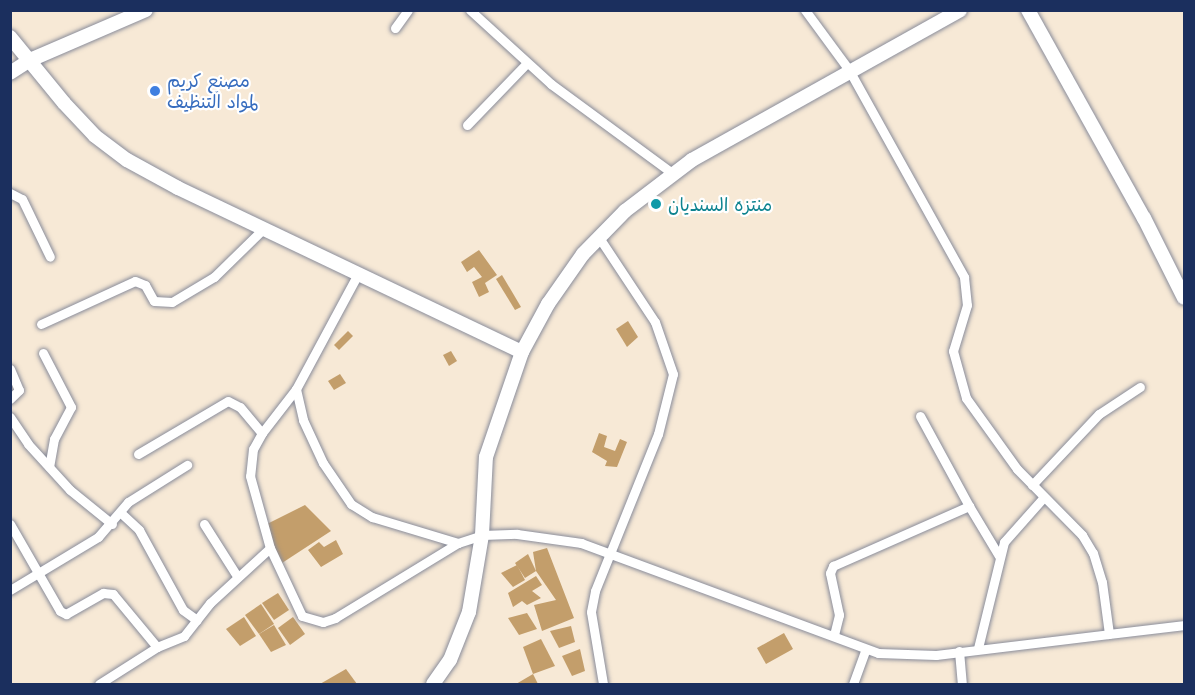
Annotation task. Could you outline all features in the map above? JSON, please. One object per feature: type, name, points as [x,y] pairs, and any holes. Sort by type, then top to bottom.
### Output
[{"type":"street","points":[[10,73],[30,60],[146,10]]},
{"type":"street","points":[[395,28],[408,10]]},
{"type":"street","points":[[470,10],[526,64],[672,173]]},
{"type":"street","points":[[805,10],[849,70],[967,286],[967,305],[953,351],[966,398],[1032,485],[1082,535],[1093,553],[1102,582],[1109,634]]},
{"type":"street","points":[[433,684],[450,660],[469,612],[482,536],[486,457],[522,352],[548,304],[598,236],[672,173],[849,70],[960,10]]},
{"type":"street","points":[[1028,10],[1139,208],[1185,298]]},
{"type":"street","points":[[10,37],[64,103],[110,149],[178,188],[359,272],[522,352]]},
{"type":"street","points":[[467,124],[526,64]]},
{"type":"street","points":[[10,193],[22,199],[50,257]]},
{"type":"street","points":[[41,324],[135,281],[145,285],[154,301],[172,302],[214,277],[263,229]]},
{"type":"street","points":[[598,236],[655,322],[674,374],[658,434],[611,552],[591,612],[603,684]]},
{"type":"street","points":[[359,272],[296,388],[262,433],[254,449],[250,476],[270,548],[302,616],[323,622],[458,543],[482,536],[553,538],[611,552],[867,649],[911,656],[1185,625]]},
{"type":"street","points":[[43,352],[71,407],[54,439],[49,466]]},
{"type":"street","points":[[10,369],[19,390],[10,399]]},
{"type":"street","points":[[1032,485],[1100,414],[1140,387]]},
{"type":"street","points":[[296,388],[303,420],[323,463],[351,504],[372,518],[458,543]]},
{"type":"street","points":[[138,454],[228,401],[240,406],[262,433]]},
{"type":"street","points":[[920,416],[999,556]]},
{"type":"street","points":[[10,417],[28,444],[84,504],[112,524]]},
{"type":"street","points":[[10,590],[112,524],[128,502],[187,465]]},
{"type":"street","points":[[978,648],[999,556],[1013,530],[1043,498]]},
{"type":"street","points":[[834,636],[839,615],[830,573],[833,566],[969,506]]},
{"type":"street","points":[[121,513],[139,530],[183,610],[197,620]]},
{"type":"street","points":[[10,524],[37,574],[63,613],[106,592],[113,594],[157,647]]},
{"type":"street","points":[[204,524],[237,576]]},
{"type":"street","points":[[99,684],[157,647],[184,636],[237,576],[270,548]]},
{"type":"street","points":[[853,684],[867,649]]},
{"type":"street","points":[[959,651],[962,684]]},
{"type":"building","points":[[479,250],[497,275],[485,283],[489,292],[479,297],[472,282],[482,277],[474,267],[467,272],[461,262]]},
{"type":"building","points":[[502,275],[521,307],[515,310],[496,279]]},
{"type":"building","points":[[628,321],[638,337],[627,347],[616,329]]},
{"type":"building","points":[[348,331],[353,336],[339,350],[334,345]]},
{"type":"building","points":[[451,351],[457,361],[449,366],[443,355]]},
{"type":"building","points":[[340,374],[346,383],[334,390],[328,381]]},
{"type":"building","points":[[599,433],[607,436],[604,447],[615,451],[620,439],[627,442],[617,467],[605,466],[607,461],[592,452]]},
{"type":"building","points":[[305,505],[331,531],[282,563],[265,530],[267,524]]},
{"type":"building","points":[[336,540],[343,554],[321,567],[308,550],[319,542],[324,547]]},
{"type":"building","points":[[547,548],[574,618],[542,631],[534,605],[556,600],[536,571],[533,552]]},
{"type":"building","points":[[528,554],[536,571],[525,578],[515,563]]},
{"type":"building","points":[[517,565],[525,580],[513,587],[501,573]]},
{"type":"building","points":[[536,576],[542,585],[532,591],[541,598],[527,605],[522,601],[513,607],[508,593]]},
{"type":"building","points":[[278,593],[289,610],[274,620],[262,603]]},
{"type":"building","points":[[261,604],[274,624],[259,634],[245,615]]},
{"type":"building","points":[[527,613],[537,629],[519,635],[508,618]]},
{"type":"building","points":[[244,617],[256,636],[240,646],[226,629]]},
{"type":"building","points":[[293,617],[305,634],[290,645],[278,628]]},
{"type":"building","points":[[274,625],[286,645],[271,652],[259,634]]},
{"type":"building","points":[[571,626],[575,642],[559,648],[550,631]]},
{"type":"building","points":[[784,633],[793,649],[766,664],[757,648]]},
{"type":"building","points":[[541,639],[555,666],[533,674],[523,647]]},
{"type":"building","points":[[580,649],[585,671],[572,676],[562,656]]},
{"type":"building","points":[[346,669],[357,684],[320,684]]},
{"type":"building","points":[[533,674],[538,684],[516,684]]},
{"type":"place","name":"مصنع كريم لمواد التنظيف","points":[[155,91]]},
{"type":"place","name":"منتزه السنديان","points":[[656,204]]}]
